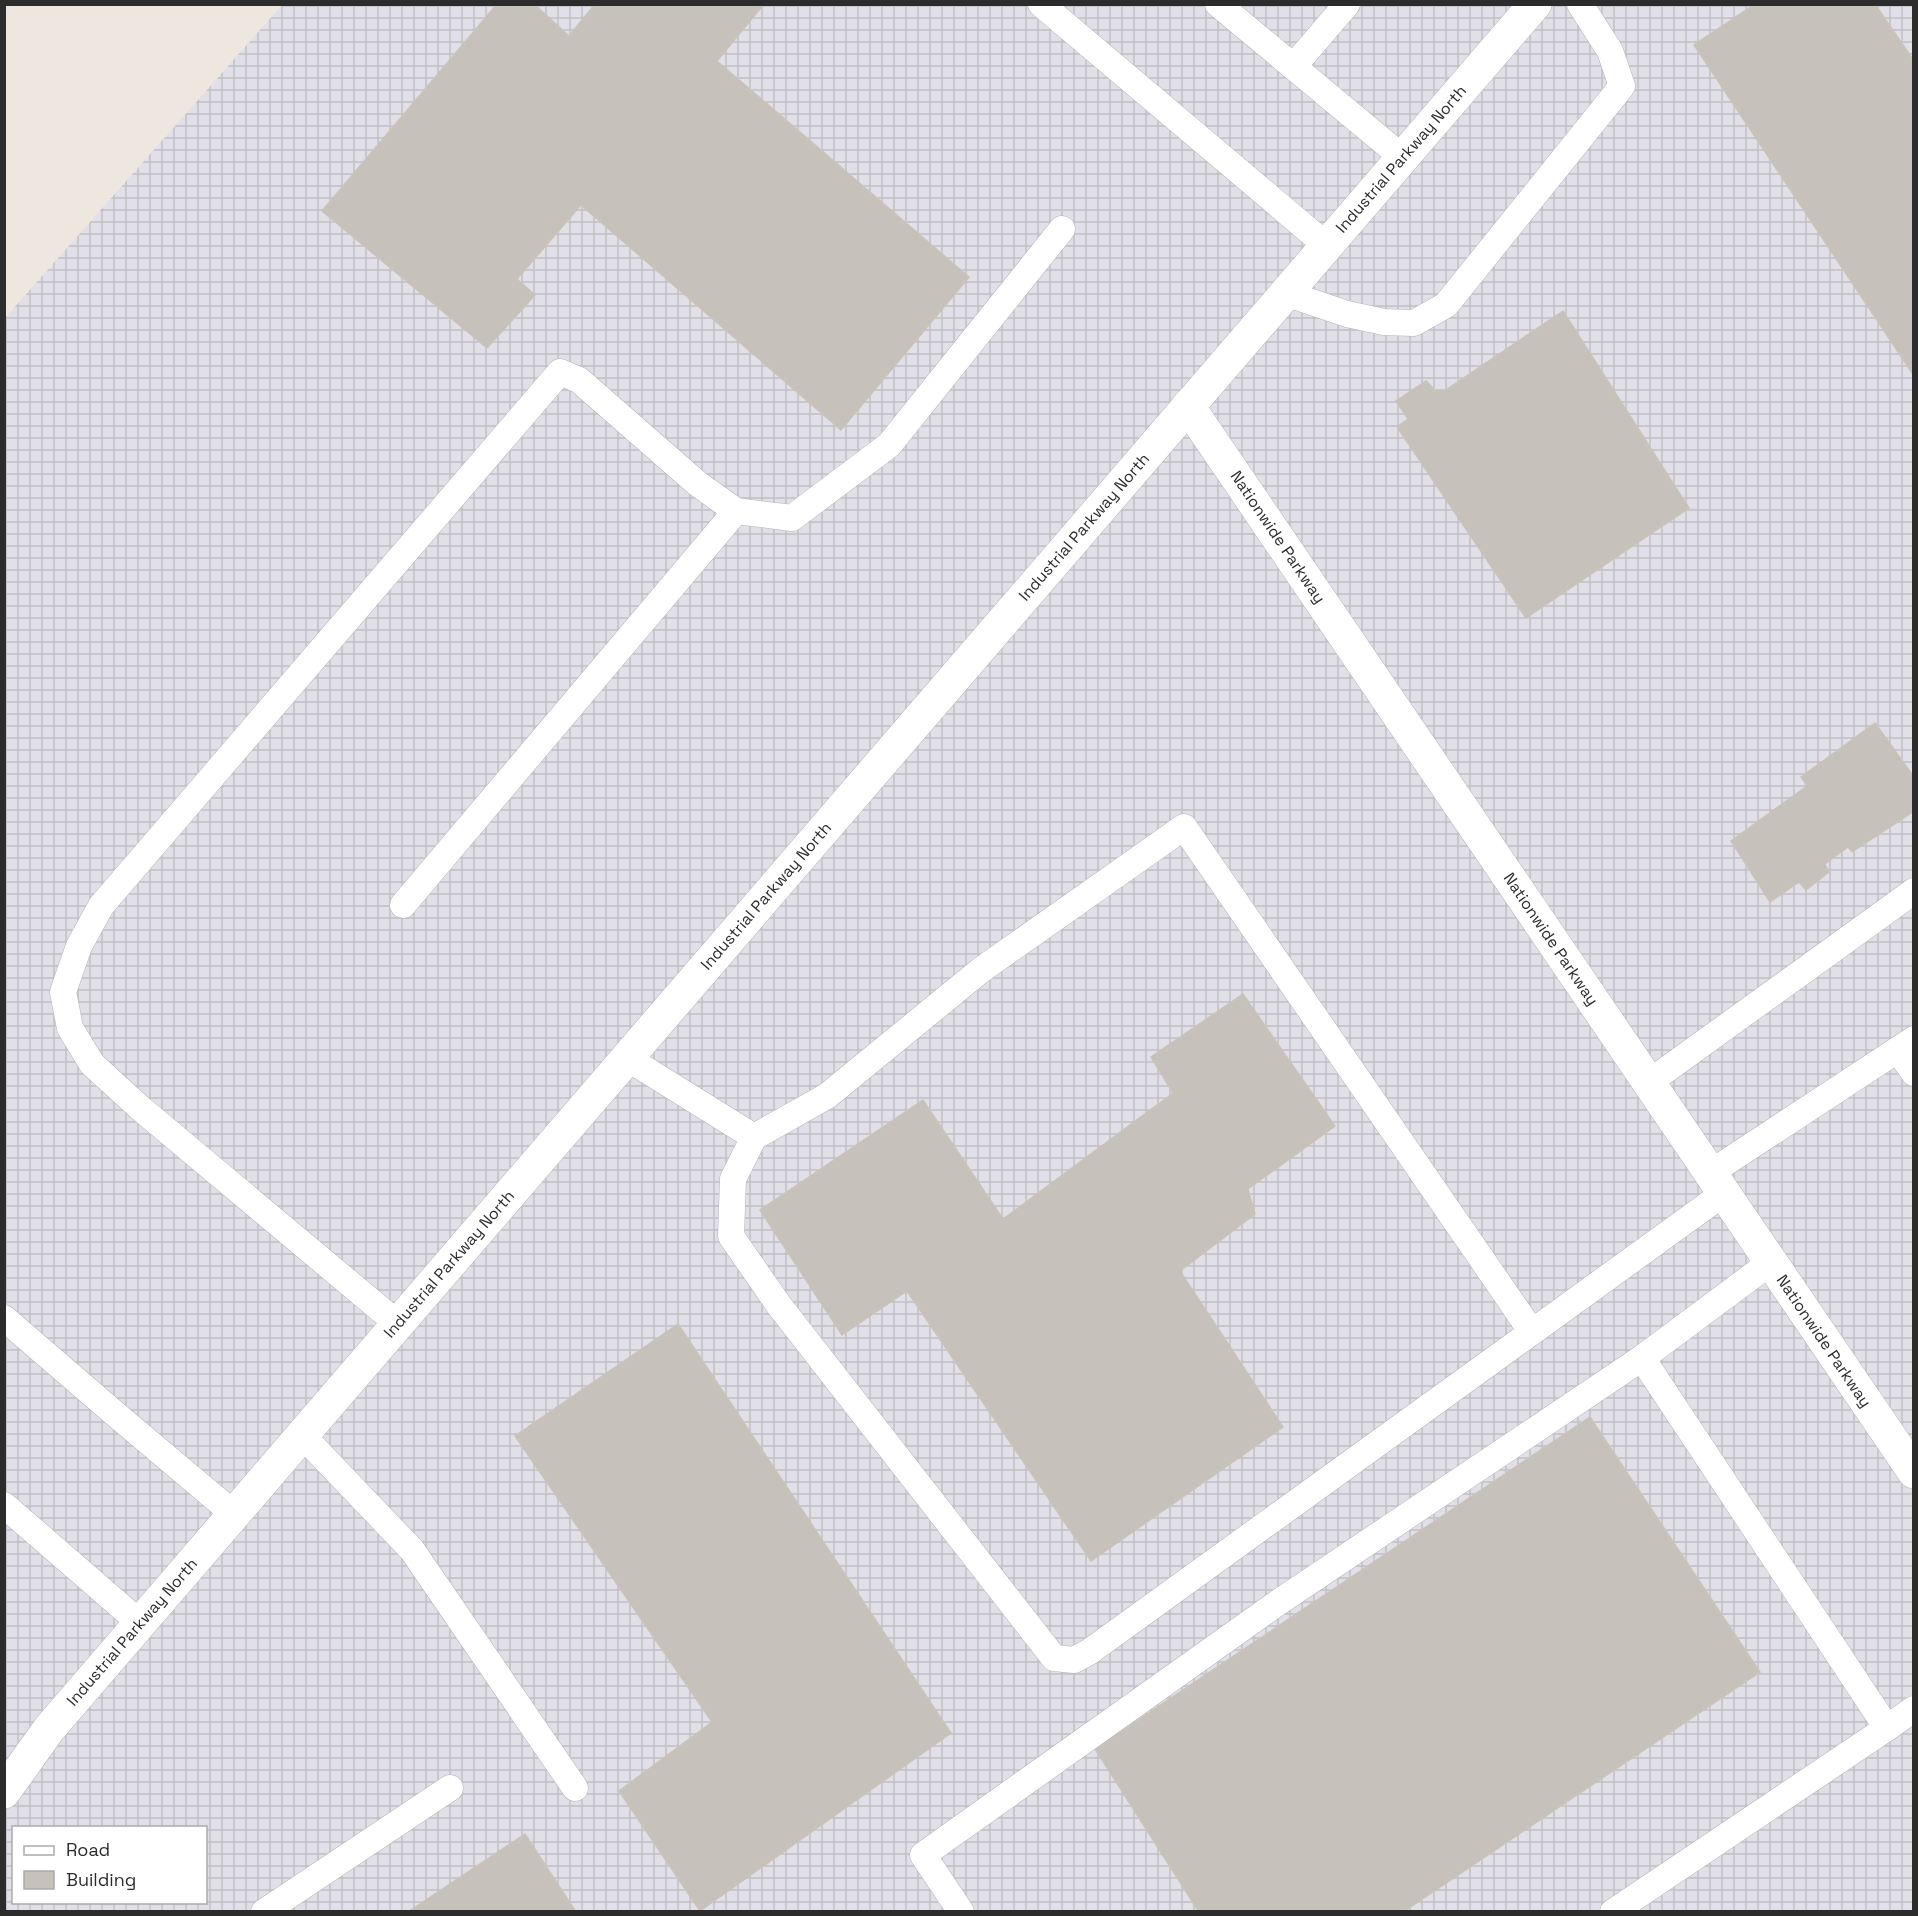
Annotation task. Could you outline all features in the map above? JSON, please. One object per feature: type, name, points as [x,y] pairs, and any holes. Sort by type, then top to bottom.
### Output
[{"type":"street","name":"Industrial Parkway North","points":[[4,1791],[49,1729],[1534,4]]},
{"type":"street","name":"Nationwide Parkway","points":[[1188,406],[1914,1472]]},
{"type":"lane","points":[[1041,4],[1326,245]]},
{"type":"lane","points":[[1218,4],[1402,158]]},
{"type":"lane","points":[[1293,67],[1347,4]]},
{"type":"lane","points":[[1285,293],[1347,314],[1384,322],[1414,323],[1446,305],[1622,86],[1610,51],[1580,4]]},
{"type":"lane","points":[[398,1324],[139,1107],[92,1064],[70,1028],[63,992],[80,946],[101,906],[560,372],[579,380],[698,484],[736,511],[792,518],[889,445],[1062,230]]},
{"type":"lane","points":[[403,905],[736,511]]},
{"type":"lane","points":[[1532,1332],[1184,827],[981,970],[827,1096],[754,1137],[733,1179],[731,1236],[777,1304],[1054,1658],[1074,1660],[1089,1652],[1532,1332],[1717,1183],[1906,1044],[1914,1073]]},
{"type":"lane","points":[[1648,1083],[1914,891]]},
{"type":"lane","points":[[627,1058],[754,1137]]},
{"type":"lane","points":[[961,1911],[923,1855],[1276,1604],[1642,1358],[1771,1262]]},
{"type":"lane","points":[[4,1318],[234,1514]]},
{"type":"lane","points":[[1642,1358],[1887,1728]]},
{"type":"lane","points":[[302,1435],[412,1550],[575,1788]]},
{"type":"lane","points":[[4,1505],[140,1623]]},
{"type":"lane","points":[[1613,1911],[1914,1708]]},
{"type":"lane","points":[[264,1911],[450,1788]]},
{"type":"shaded area","points":[[282,5],[1913,5],[1913,1911],[5,1912],[5,318]]},
{"type":"building","points":[[497,4],[534,4],[569,36],[595,4],[764,4],[717,61],[969,277],[841,430],[581,205],[517,279],[535,295],[487,348],[322,211]]},
{"type":"building","points":[[1755,4],[1875,4],[1914,61],[1914,376],[1694,45]]},
{"type":"building","points":[[1563,311],[1689,508],[1526,618],[1397,427],[1408,419],[1396,401],[1426,381],[1435,390],[1444,391]]},
{"type":"building","points":[[1875,723],[1914,777],[1914,811],[1852,852],[1848,847],[1825,864],[1829,872],[1806,890],[1799,882],[1770,902],[1731,841],[1807,786],[1801,777]]},
{"type":"building","points":[[1243,994],[1335,1126],[1248,1189],[1255,1214],[1180,1271],[1283,1427],[1091,1561],[907,1291],[842,1335],[760,1210],[923,1100],[1003,1219],[1173,1093],[1151,1057]]},
{"type":"building","points":[[678,1324],[951,1733],[700,1911],[619,1791],[712,1722],[515,1436]]},
{"type":"building","points":[[1590,1417],[1760,1672],[1403,1912],[1199,1912],[1095,1749]]},
{"type":"building","points":[[525,1834],[576,1912],[408,1912]]}]
